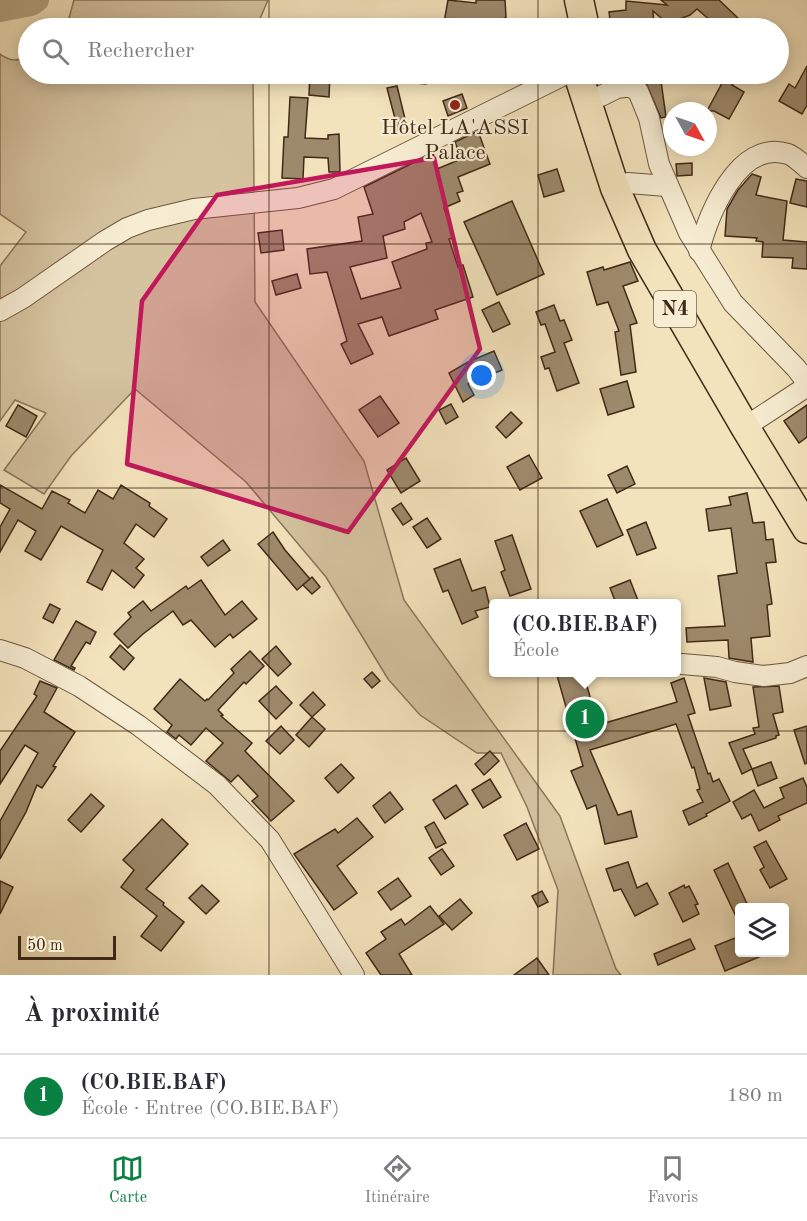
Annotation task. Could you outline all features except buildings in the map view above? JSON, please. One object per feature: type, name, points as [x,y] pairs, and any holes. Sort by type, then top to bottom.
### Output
[{"type":"highway","points":[[560,0],[564,18]]},
{"type":"highway","points":[[579,0],[583,18]]},
{"type":"highway","name":"N4","points":[[581,84],[608,168],[629,224],[642,250],[751,423],[807,500]]},
{"type":"highway","name":"N4","points":[[598,85],[628,183],[655,244],[807,529]]},
{"type":"street","points":[[0,311],[127,228],[175,213],[298,198],[334,189],[545,84]]},
{"type":"street","points":[[598,85],[617,88],[631,87],[638,91],[647,112],[659,164],[667,186],[699,251],[733,303],[803,377],[807,387],[751,423]]},
{"type":"street","points":[[699,251],[714,207],[743,165],[761,155],[773,153],[788,154],[807,168]]},
{"type":"street","points":[[628,183],[667,186]]},
{"type":"street","points":[[0,650],[25,658],[79,686],[130,719],[217,784],[270,840],[354,975]]},
{"type":"street","points":[[682,664],[717,667],[764,676],[790,673],[807,666]]},
{"type":"highlighted area","points":[[434,158],[480,349],[348,532],[127,464],[142,301],[217,195]]},
{"type":"shaded area","points":[[74,0],[268,0],[260,18],[69,18]]},
{"type":"shaded area","points":[[0,54],[7,58],[18,59],[18,84],[253,84],[255,302],[364,461],[404,600],[560,816],[616,969],[621,975],[553,975],[558,890],[527,807],[501,753],[477,753],[420,715],[388,679],[326,577],[246,482],[135,389],[71,456],[44,494],[4,470],[46,413],[15,400],[0,421],[0,266],[26,232],[0,214]]},
{"type":"waterway","points":[[0,10],[31,4],[37,0]]},
{"type":"place","name":"Hôtel LA'ASSI Palace","points":[[455,105]]},
{"type":"place","name":"(CO.BIE.BAF)","points":[[585,719]]}]
